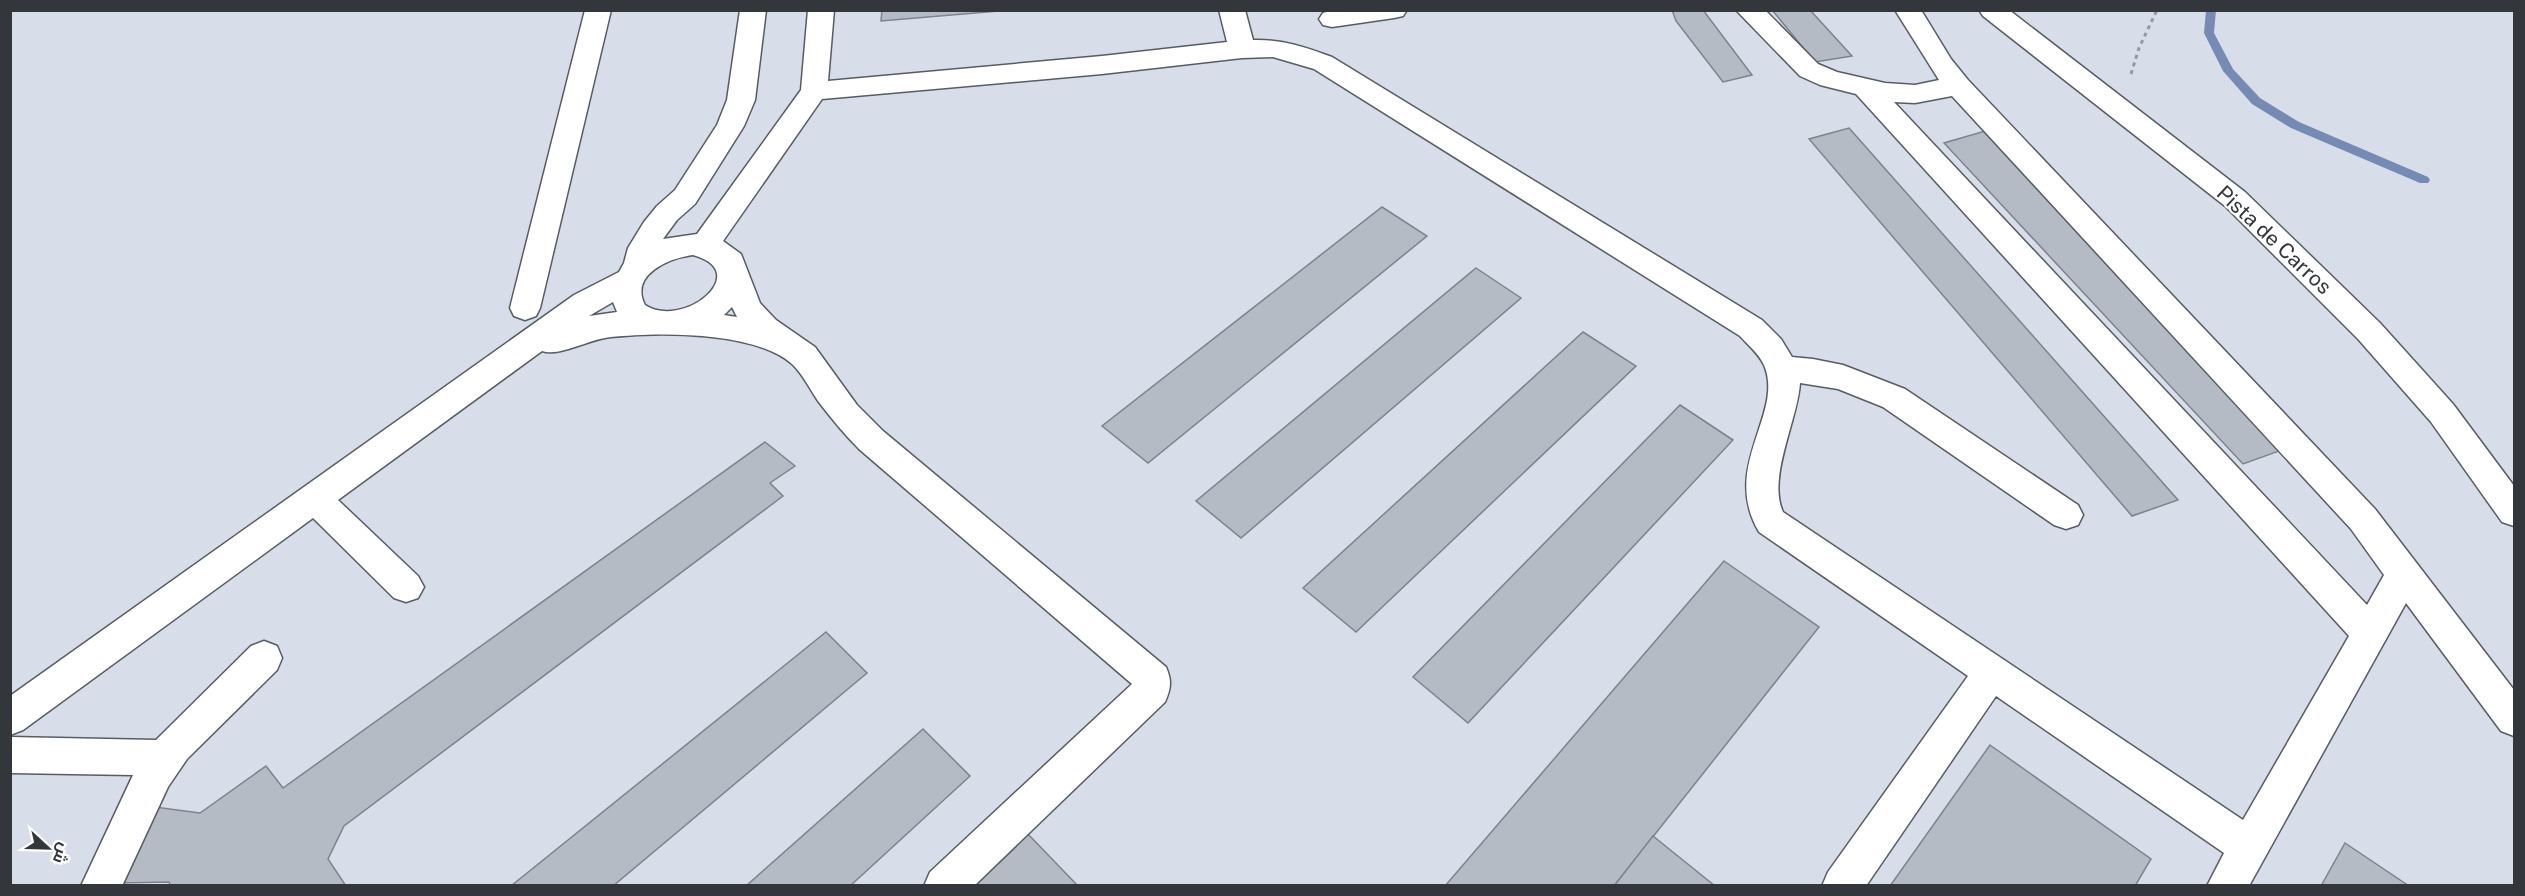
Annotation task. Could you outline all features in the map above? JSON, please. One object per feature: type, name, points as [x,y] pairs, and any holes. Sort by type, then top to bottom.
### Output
[{"type":"lane","points":[[525,308],[598,10]]},
{"type":"lane","points":[[734,272],[727,294],[705,314],[675,324],[654,322],[632,312],[625,297],[643,248],[667,213],[685,197],[717,148],[741,100],[753,10]]},
{"type":"lane","points":[[698,245],[814,91],[821,10]]},
{"type":"lane","points":[[1232,10],[1242,49]]},
{"type":"lane","points":[[1308,56],[1321,42],[1333,15],[1394,10]]},
{"type":"lane","points":[[1749,10],[1809,70],[1866,89],[1915,94],[1958,86]]},
{"type":"lane","points":[[1908,10],[1941,65],[1958,86],[2363,519],[2514,719]]},
{"type":"lane","name":"Pista de Carros","points":[[1992,10],[2235,200],[2369,331],[2442,413],[2514,512]]},
{"type":"lane","points":[[814,91],[1078,68],[1242,49],[1273,48],[1308,56],[1323,63],[1751,328],[1770,346],[1783,369],[1785,385],[1770,435],[1763,472],[1762,508],[1771,522],[2249,847]]},
{"type":"lane","points":[[1866,89],[2370,633]]},
{"type":"lane","points":[[685,197],[684,222],[698,245]]},
{"type":"lane","points":[[10,718],[585,303],[633,273],[662,250],[698,245],[718,251],[729,260],[739,292],[749,311],[765,328],[804,356],[846,414],[871,440],[1153,679],[1152,690],[1148,694],[944,885]]},
{"type":"lane","points":[[501,364],[592,327],[654,322],[704,324],[746,330],[785,342]]},
{"type":"lane","points":[[1783,369],[1843,378],[1894,398],[2066,516]]},
{"type":"lane","points":[[315,499],[406,587]]},
{"type":"lane","points":[[2227,885],[2404,573]]},
{"type":"lane","points":[[101,885],[144,790],[164,758],[264,658]]},
{"type":"lane","points":[[1842,885],[1992,672]]},
{"type":"lane","points":[[10,755],[164,758]]},
{"type":"path","points":[[2122,113],[2129,79],[2157,10]]},
{"type":"building","points":[[882,10],[1011,10],[881,21]]},
{"type":"building","points":[[1672,10],[1703,10],[1752,75],[1723,82],[1676,21]]},
{"type":"building","points":[[1772,10],[1810,10],[1852,56],[1815,62]]},
{"type":"building","points":[[1849,128],[2178,500],[2132,516],[1809,139]]},
{"type":"building","points":[[1985,131],[2290,447],[2243,464],[1944,143]]},
{"type":"building","points":[[1382,207],[1427,236],[1148,463],[1102,426]]},
{"type":"building","points":[[1476,268],[1521,298],[1241,538],[1196,501]]},
{"type":"building","points":[[1583,332],[1636,366],[1356,632],[1303,588]]},
{"type":"building","points":[[1680,405],[1733,440],[1468,723],[1413,677]]},
{"type":"building","points":[[765,442],[795,466],[770,483],[783,496],[344,826],[328,859],[346,886],[171,886],[169,882],[118,883],[155,807],[200,813],[266,766],[283,788]]},
{"type":"building","points":[[1724,561],[1819,627],[1614,886],[1445,886]]},
{"type":"building","points":[[826,632],[867,673],[613,886],[511,886]]},
{"type":"building","points":[[923,729],[970,776],[850,886],[746,886]]},
{"type":"building","points":[[1990,745],[2151,859],[2135,886],[1890,886]]},
{"type":"building","points":[[1026,832],[1078,886],[970,886]]},
{"type":"building","points":[[1653,836],[1715,886],[1614,886]]},
{"type":"building","points":[[2345,843],[2409,886],[2321,886]]},
{"type":"waterway","points":[[2211,10],[2209,33],[2228,71],[2256,101],[2295,125],[2424,180]]}]
